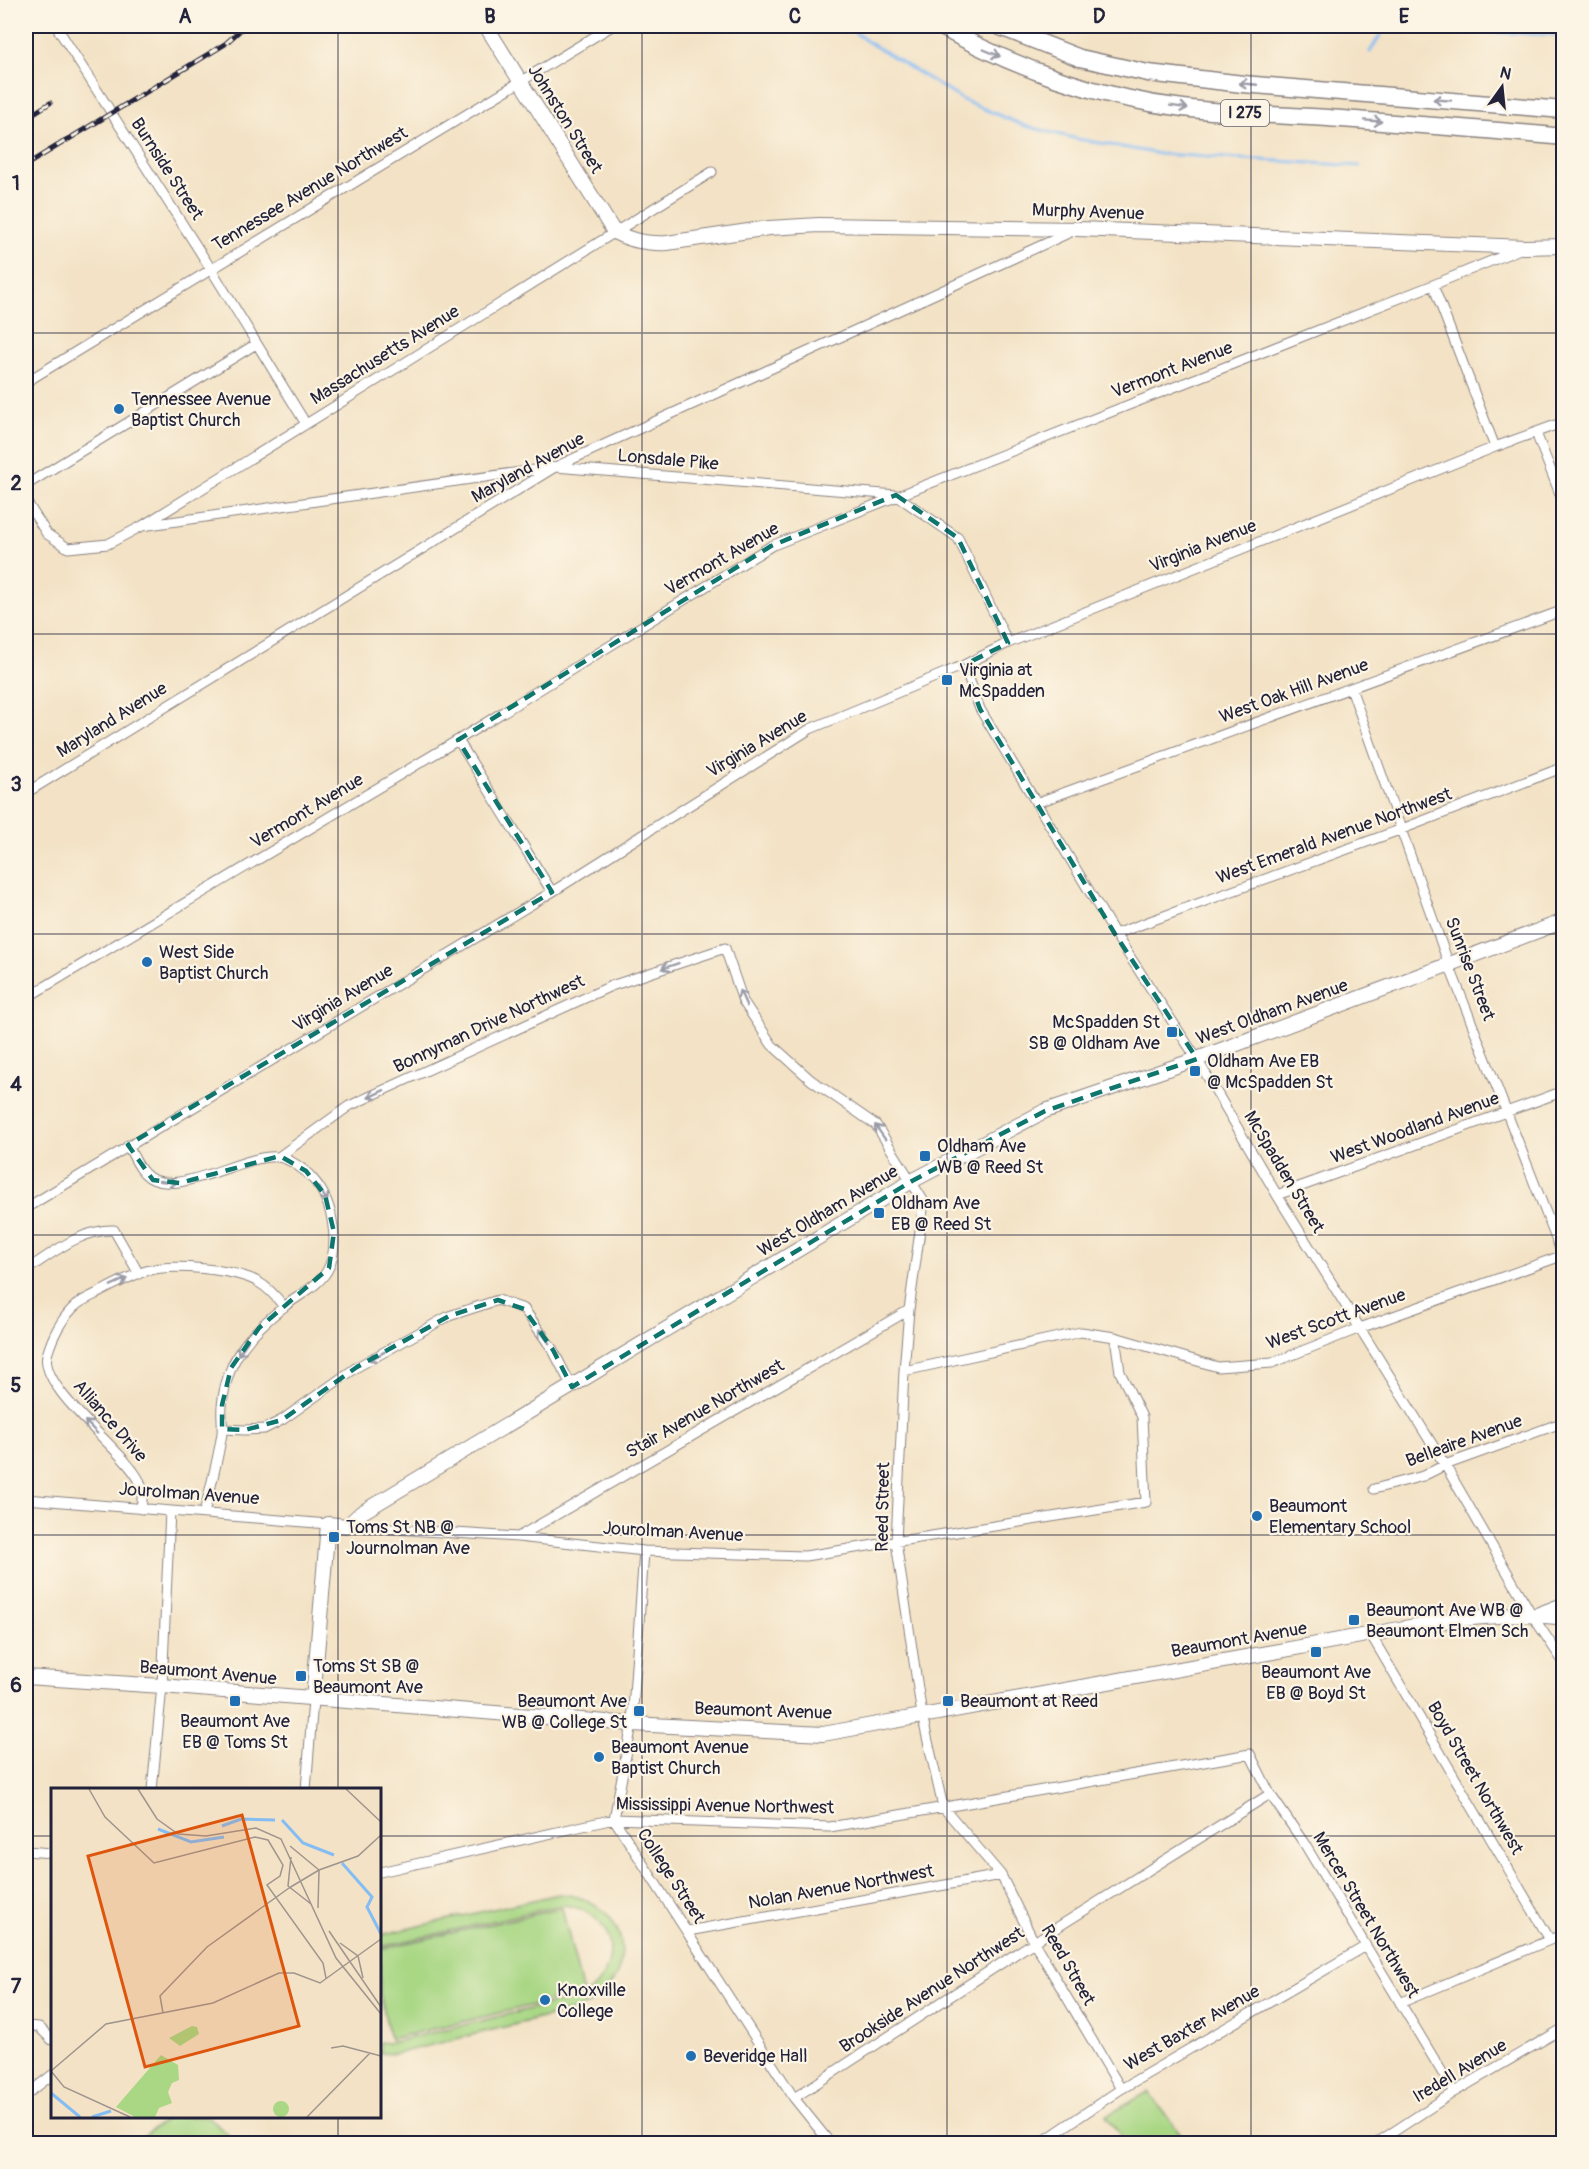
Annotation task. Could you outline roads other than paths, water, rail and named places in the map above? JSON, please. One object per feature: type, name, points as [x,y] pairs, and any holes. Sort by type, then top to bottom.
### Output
[{"type":"highway","name":"I 275","points":[[940,26],[975,45],[1044,75],[1106,93],[1183,108],[1490,129],[1563,137]]},
{"type":"highway","name":"I 275","points":[[998,26],[1080,58],[1148,73],[1243,84],[1563,110]]},
{"type":"street","name":"Burnside Street","points":[[56,26],[211,268],[306,424]]},
{"type":"street","name":"Johnston Street","points":[[486,26],[614,232]]},
{"type":"street","name":"Tennessee Avenue Northwest","points":[[26,382],[612,26]]},
{"type":"street","name":"Massachusetts Avenue","points":[[26,501],[47,534],[68,548],[108,544],[142,526],[712,172]]},
{"type":"street","name":"Murphy Avenue","points":[[614,232],[629,239],[651,244],[769,228],[819,225],[1078,229],[1525,247],[1563,246]]},
{"type":"street","name":"Maryland Avenue","points":[[26,793],[555,467],[1078,229]]},
{"type":"street","name":"Vermont Avenue","points":[[26,998],[458,740],[771,546],[1525,247]]},
{"type":"street","points":[[1433,285],[1495,447]]},
{"type":"street","points":[[26,485],[256,344]]},
{"type":"street","name":"Virginia Avenue","points":[[26,1208],[552,892],[810,729],[964,665],[1008,643],[1495,447],[1563,422]]},
{"type":"street","points":[[1536,433],[1563,504]]},
{"type":"street","name":"Lonsdale Pike","points":[[142,526],[555,467],[896,495]]},
{"type":"street","points":[[896,495],[958,538],[1008,643]]},
{"type":"street","name":"West Oak Hill Avenue","points":[[1036,803],[1563,610]]},
{"type":"street","name":"McSpadden Street","points":[[964,665],[980,708],[1036,803],[1115,934],[1197,1059],[1277,1195],[1445,1465],[1532,1615],[1563,1663]]},
{"type":"street","name":"Sunrise Street","points":[[1351,688],[1449,965],[1563,1257]]},
{"type":"street","points":[[458,740],[552,892]]},
{"type":"street","name":"West Emerald Avenue Northwest","points":[[1115,934],[1402,829],[1563,767]]},
{"type":"street","name":"West Oldham Avenue","points":[[347,1526],[361,1513],[912,1181],[1046,1111],[1197,1059],[1563,921]]},
{"type":"street","name":"Bonnyman Drive Northwest","points":[[280,1156],[322,1124],[358,1102],[611,986],[725,948]]},
{"type":"street","name":"Reed Street","points":[[725,948],[743,1001],[772,1045],[811,1080],[876,1125],[924,1202],[909,1310],[904,1371],[897,1542],[922,1715],[943,1807],[1001,1875],[1035,1942],[1121,2089]]},
{"type":"street","name":"West Woodland Avenue","points":[[1277,1195],[1563,1091]]},
{"type":"street","points":[[128,1145],[144,1174],[153,1180],[180,1183],[262,1158],[280,1156],[306,1171],[320,1186],[329,1205],[334,1232],[329,1268],[319,1281],[259,1328],[241,1349],[231,1368],[222,1405],[222,1429],[217,1463],[204,1513]]},
{"type":"street","points":[[26,1270],[81,1236],[100,1230],[114,1230],[139,1274]]},
{"type":"street","name":"West Scott Avenue","points":[[904,1371],[1081,1332],[1115,1337],[1218,1367],[1272,1362],[1360,1328],[1563,1257]]},
{"type":"street","name":"Alliance Drive","points":[[141,1509],[143,1496],[140,1483],[129,1464],[87,1423],[55,1383],[46,1359],[54,1333],[74,1306],[117,1283],[148,1270],[170,1268],[230,1272],[256,1280],[272,1291],[284,1307]]},
{"type":"street","points":[[222,1429],[264,1429],[282,1420],[357,1367],[449,1316],[498,1300],[524,1309],[554,1350],[572,1387]]},
{"type":"street","name":"Stair Avenue Northwest","points":[[518,1537],[909,1310]]},
{"type":"street","name":"Jourolman Avenue","points":[[26,1499],[347,1526],[518,1537],[644,1551],[805,1556],[1146,1502],[1142,1417],[1120,1372],[1115,1337]]},
{"type":"street","name":"Belleaire Avenue","points":[[1374,1489],[1423,1476],[1445,1465],[1563,1422]]},
{"type":"street","points":[[152,1788],[162,1686],[170,1511]]},
{"type":"street","points":[[306,1788],[328,1524]]},
{"type":"street","name":"College Street","points":[[644,1551],[632,1724],[614,1819],[794,2098],[831,2144]]},
{"type":"street","points":[[1532,1615],[1563,1602]]},
{"type":"street","name":"Beaumont Avenue","points":[[26,1677],[632,1724],[823,1734],[1443,1621],[1489,1616],[1532,1615],[1563,1618]]},
{"type":"street","name":"Boyd Street Northwest","points":[[1371,1635],[1549,1938]]},
{"type":"street","name":"Mississippi Avenue Northwest","points":[[381,1872],[614,1819],[830,1827],[1250,1754]]},
{"type":"street","name":"Mercer Street Northwest","points":[[1250,1754],[1270,1794],[1304,1844],[1454,2092]]},
{"type":"street","name":"Brookside Avenue Northwest","points":[[794,2098],[1270,1794]]},
{"type":"street","points":[[26,1851],[51,1853]]},
{"type":"street","name":"Nolan Avenue Northwest","points":[[688,1931],[1001,1875]]},
{"type":"street","points":[[1400,2003],[1563,1934]]},
{"type":"street","name":"West Baxter Avenue","points":[[1039,2144],[1121,2089],[1366,1947]]},
{"type":"street","points":[[26,2026],[39,2027],[51,2039]]},
{"type":"street","name":"Iredell Avenue","points":[[1375,2144],[1454,2092],[1563,2028]]},
{"type":"street","points":[[26,2095],[51,2076]]},
{"type":"waterway","points":[[847,26],[865,40],[965,101],[1025,126],[1078,139],[1160,154],[1360,166]]},
{"type":"waterway","points":[[1370,52],[1384,29],[1564,35]]},
{"type":"railway","points":[[26,165],[225,44],[245,26]]},
{"type":"railway","points":[[26,118],[50,103]]},
{"type":"place","name":"Tennessee Avenue Baptist Church","points":[[119,409]]},
{"type":"place","name":"Virginia at McSpadden","points":[[947,680]]},
{"type":"place","name":"West Side Baptist Church","points":[[147,962]]},
{"type":"place","name":"McSpadden St SB @ Oldham Ave","points":[[1172,1032]]},
{"type":"place","name":"Oldham Ave EB @ McSpadden St","points":[[1195,1071]]},
{"type":"place","name":"Oldham Ave WB @ Reed St","points":[[925,1156]]},
{"type":"place","name":"Oldham Ave EB @ Reed St","points":[[879,1213]]},
{"type":"place","name":"Beaumont Elementary School","points":[[1257,1516]]},
{"type":"place","name":"Toms St NB @ Journolman Ave","points":[[334,1537]]},
{"type":"place","name":"Beaumont Ave WB @ Beaumont Elmen Sch","points":[[1354,1620]]},
{"type":"place","name":"Beaumont Ave EB @ Boyd St","points":[[1316,1652]]},
{"type":"place","name":"Toms St SB @ Beaumont Ave","points":[[301,1676]]},
{"type":"place","name":"Beaumont Ave EB @ Toms St","points":[[235,1701]]},
{"type":"place","name":"Beaumont at Reed","points":[[948,1701]]},
{"type":"place","name":"Beaumont Ave WB @ College St","points":[[639,1711]]},
{"type":"place","name":"Beaumont Avenue Baptist Church","points":[[599,1757]]},
{"type":"place","name":"Knoxville College","points":[[545,2000]]},
{"type":"place","name":"Beveridge Hall","points":[[691,2056]]}]
